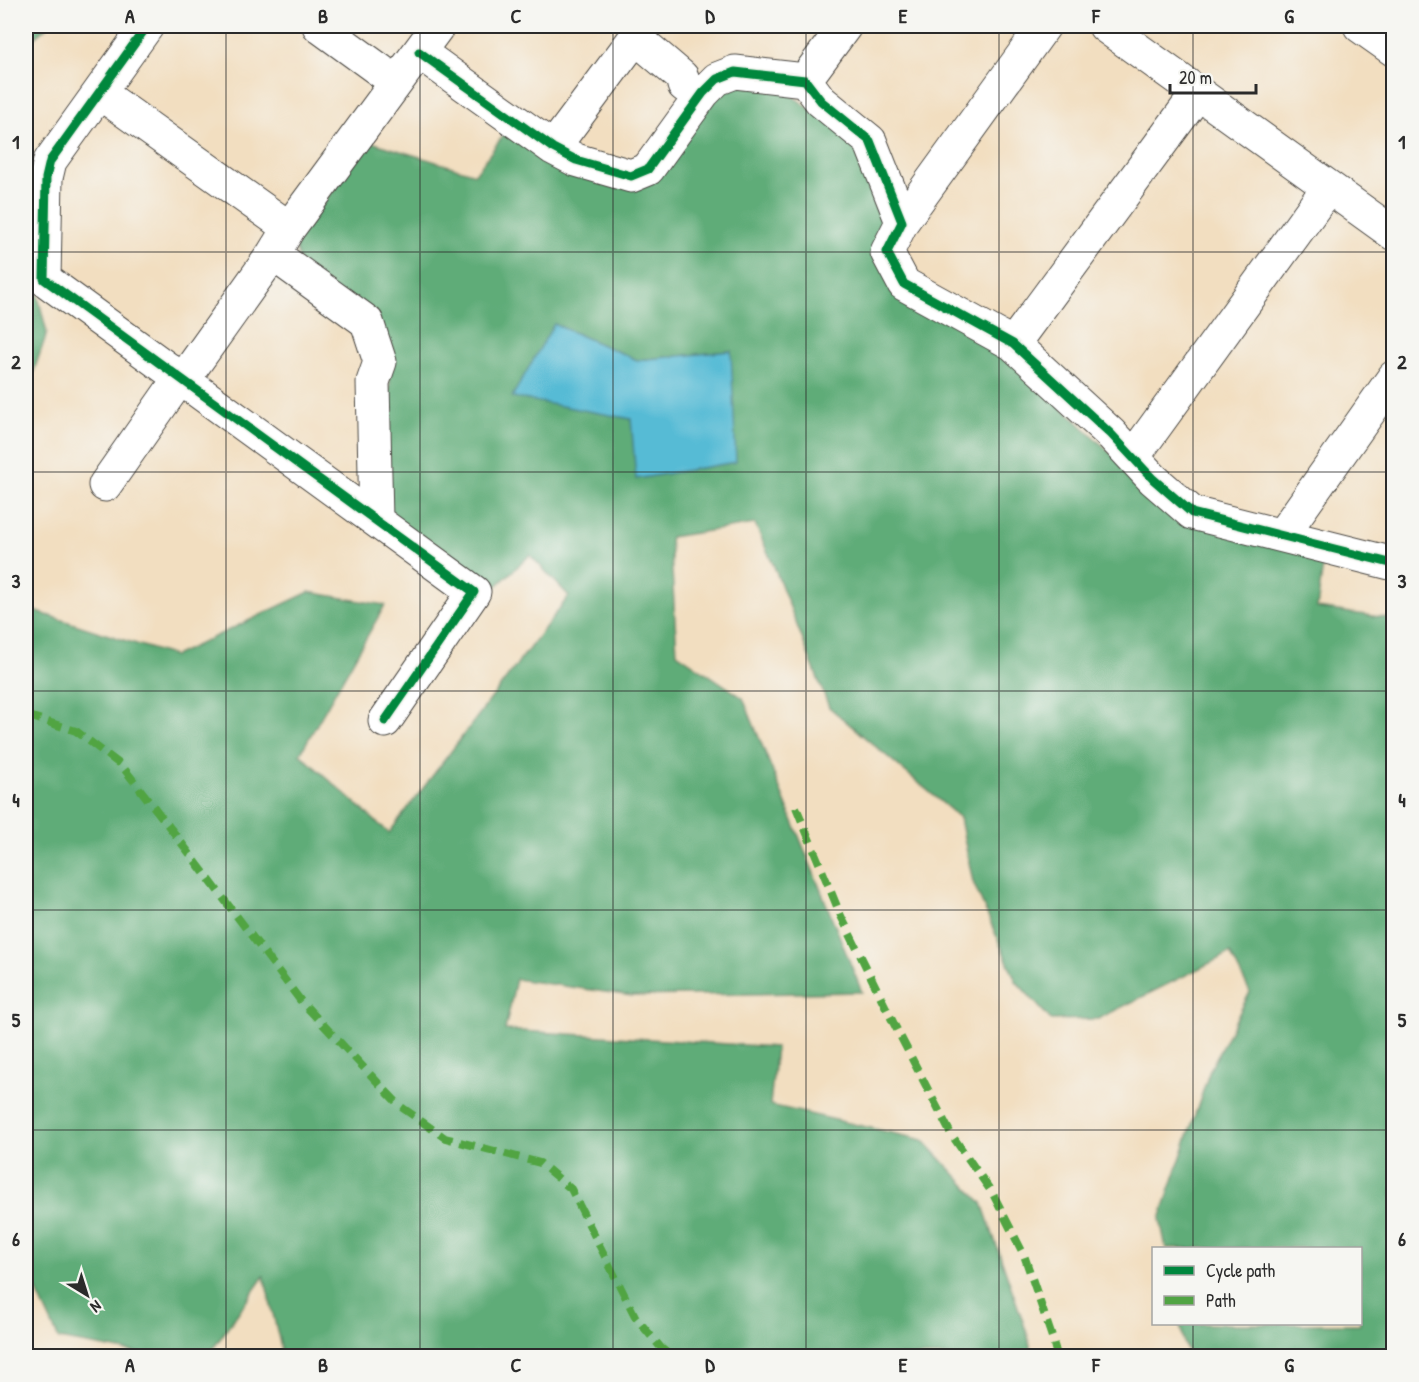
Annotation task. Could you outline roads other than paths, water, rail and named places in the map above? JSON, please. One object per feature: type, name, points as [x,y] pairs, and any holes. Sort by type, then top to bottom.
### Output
[{"type":"street","points":[[147,26],[50,161],[46,178],[44,279],[474,592],[385,721]]},
{"type":"street","points":[[319,26],[396,82]]},
{"type":"street","points":[[105,485],[438,26]]},
{"type":"street","points":[[805,80],[845,26]]},
{"type":"street","points":[[1044,26],[902,222],[886,252],[904,284],[1013,344],[1111,434],[1153,478],[1192,513],[1394,564]]},
{"type":"street","points":[[1105,26],[1394,234]]},
{"type":"street","points":[[1360,26],[1394,50]]},
{"type":"street","points":[[553,148],[639,31],[682,77],[684,85],[700,97]]},
{"type":"street","points":[[419,52],[553,148],[576,160],[631,176],[648,170],[700,97],[717,79],[735,72],[805,80],[821,101],[870,141],[902,222]]},
{"type":"street","points":[[100,93],[281,241],[366,322],[380,362],[373,382],[376,520]]},
{"type":"street","points":[[1013,344],[1198,93]]},
{"type":"street","points":[[1133,457],[1328,188]]},
{"type":"street","points":[[1282,535],[1394,377]]},
{"type":"water","points":[[554,324],[637,360],[731,351],[736,462],[636,479],[631,419],[512,397]]}]
